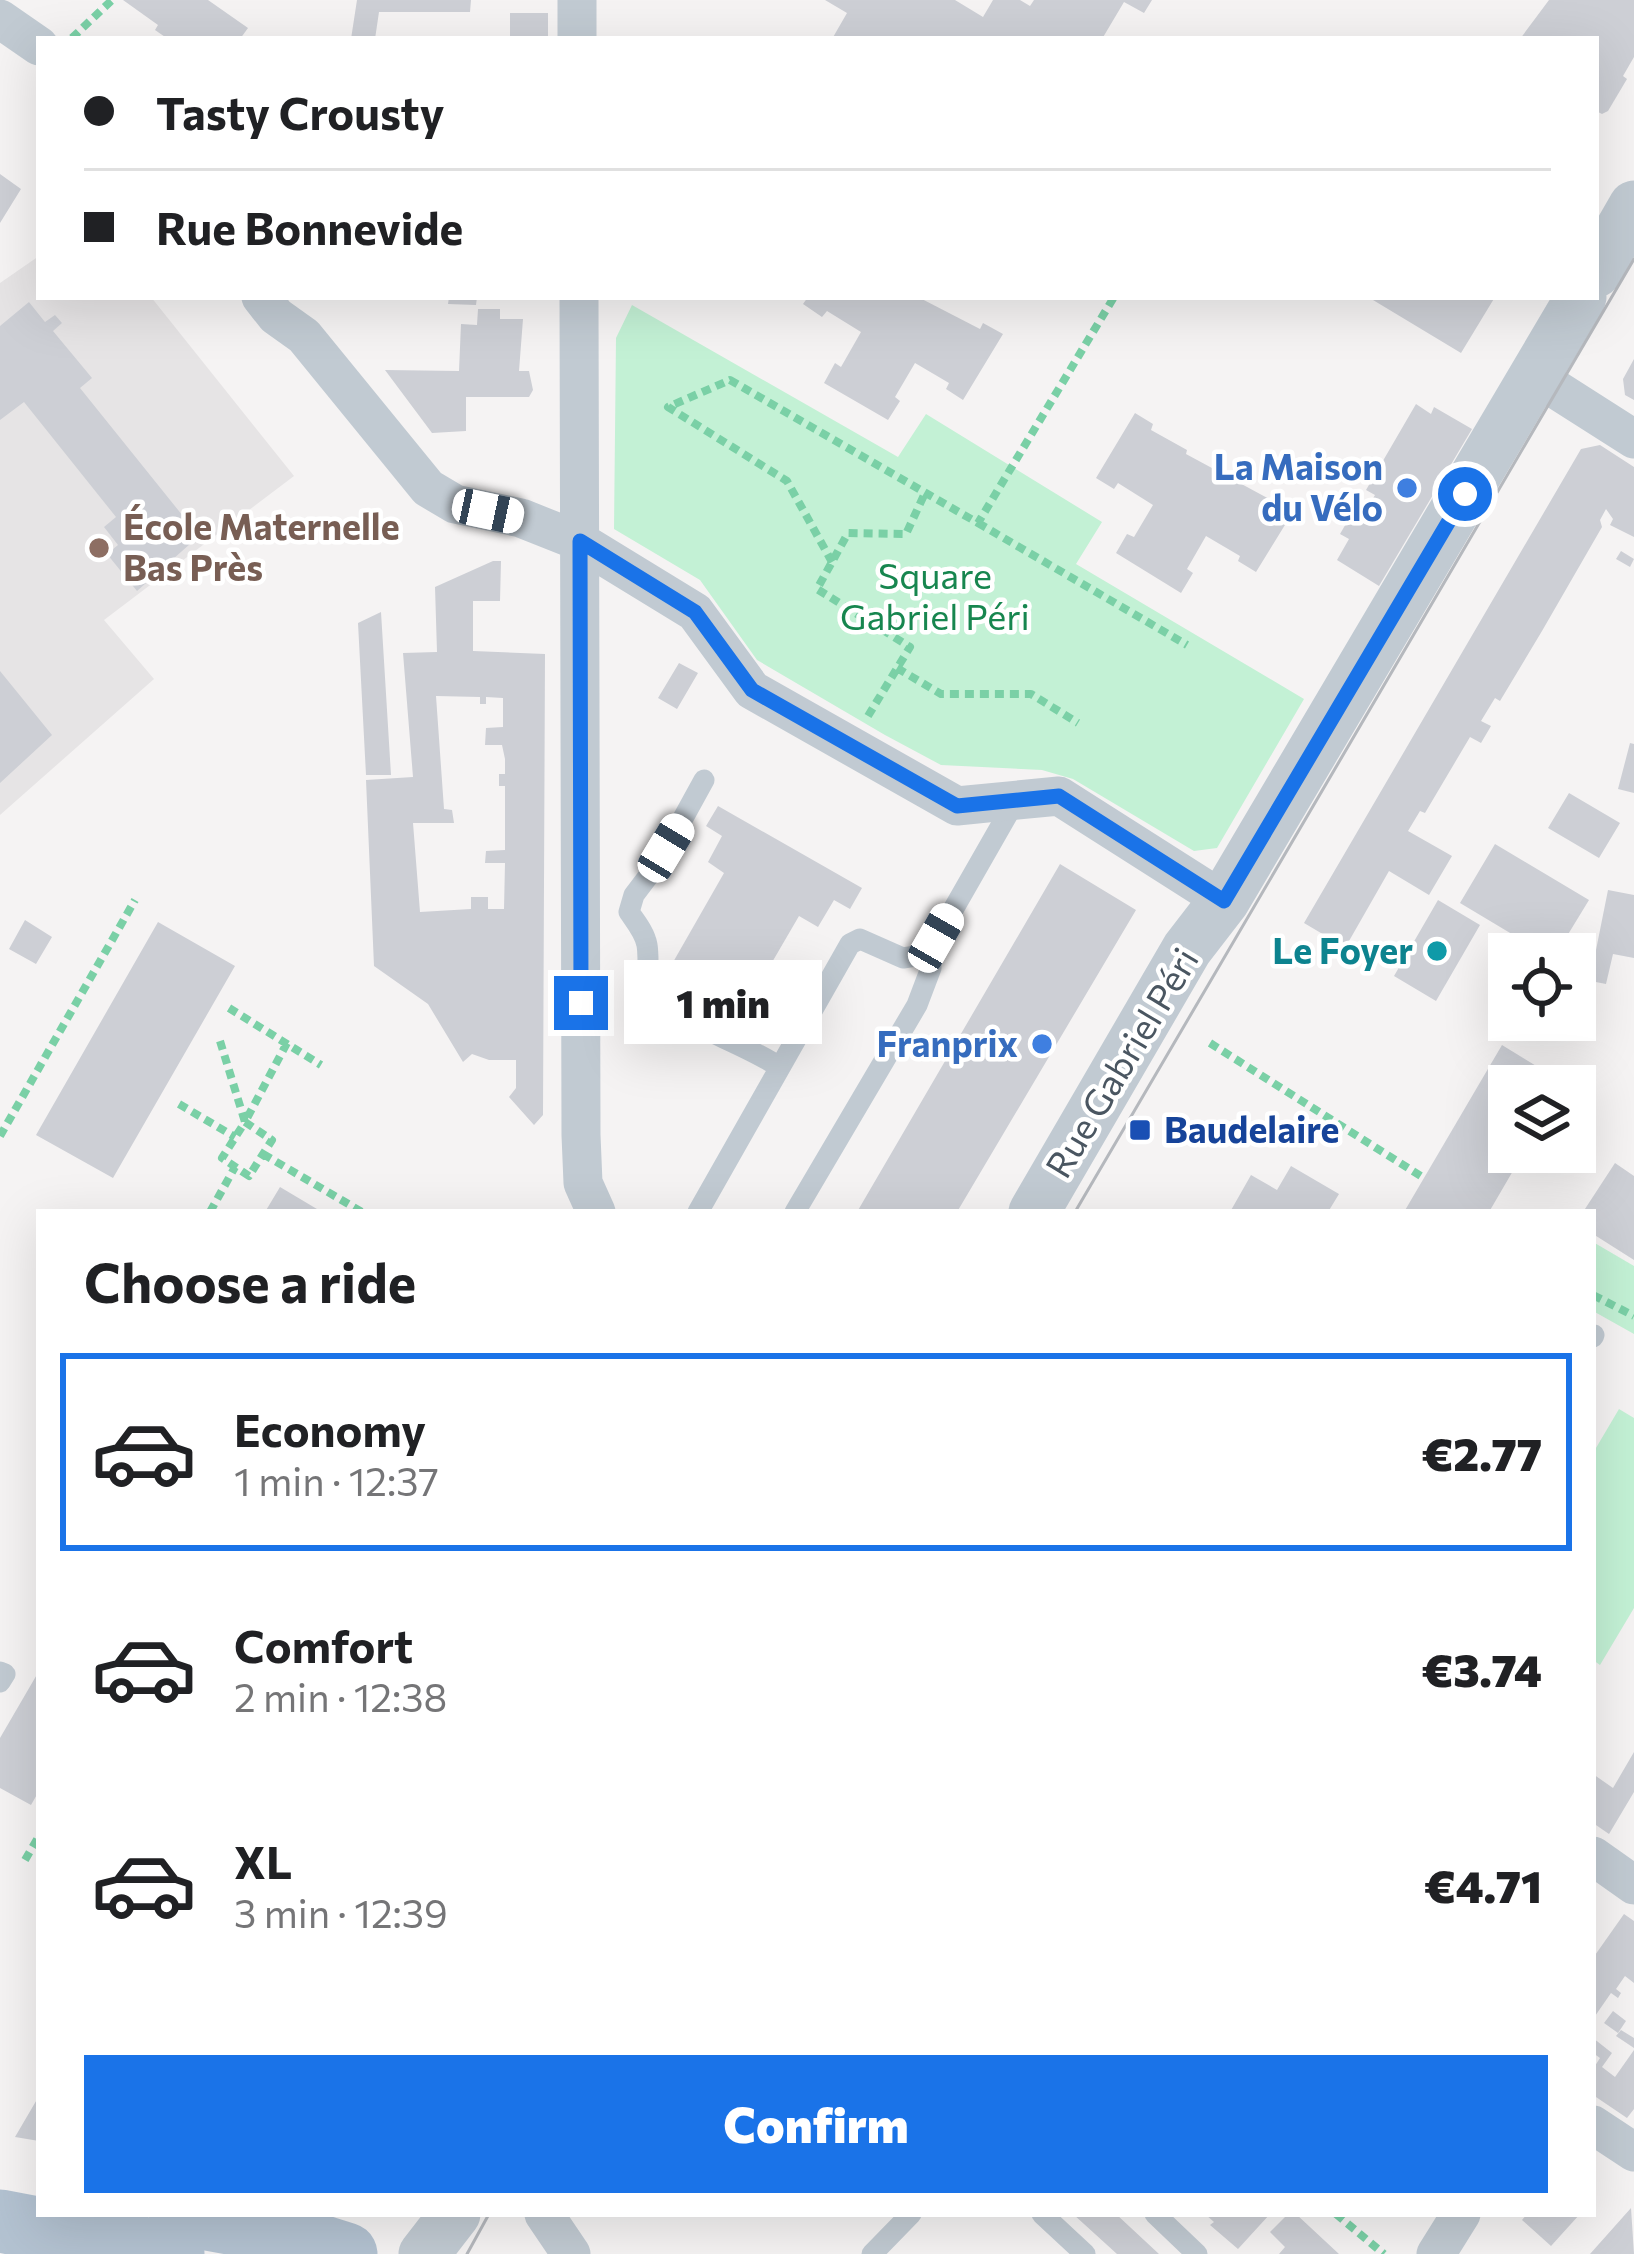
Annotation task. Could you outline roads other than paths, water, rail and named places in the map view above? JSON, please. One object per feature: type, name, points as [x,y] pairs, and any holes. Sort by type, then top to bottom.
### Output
[{"type":"main road","points":[[0,2182],[36,2188]]},
{"type":"main road","points":[[218,2217],[280,2222],[346,2254]]},
{"type":"main road","points":[[0,2221],[173,2254]]},
{"type":"main road","points":[[0,2235],[154,2254]]},
{"type":"street","points":[[577,0],[578,36]]},
{"type":"street","points":[[0,19],[36,44]]},
{"type":"street","points":[[1599,267],[1634,206]]},
{"type":"street","points":[[263,300],[304,336],[428,488],[455,503],[521,518],[580,541],[695,612],[752,690],[957,806],[1059,796],[1224,901]]},
{"type":"street","points":[[579,300],[581,1135],[583,1183],[595,1209]]},
{"type":"street","name":"Rue Gabriel Péri","points":[[1036,1209],[1187,949],[1224,901],[1579,300]]},
{"type":"street","points":[[1535,376],[1634,439]]},
{"type":"street","points":[[1596,1858],[1634,1885]]},
{"type":"street","points":[[1596,2127],[1634,2152]]},
{"type":"street","points":[[424,2254],[453,2217]]},
{"type":"street","points":[[546,2217],[571,2254]]},
{"type":"street","points":[[1436,2254],[1459,2217]]},
{"type":"lane","points":[[704,779],[691,809],[634,895],[629,912],[647,944],[650,985],[657,999],[779,1067]]},
{"type":"lane","points":[[798,1209],[917,1004],[931,968],[929,954],[1014,803]]},
{"type":"lane","points":[[700,1209],[850,944],[860,939],[903,958],[929,954]]},
{"type":"lane","points":[[872,2254],[908,2217]]},
{"type":"lane","points":[[1045,2217],[1085,2254]]},
{"type":"lane","points":[[1158,2217],[1197,2254]]},
{"type":"tram line","points":[[1077,1209],[1634,259]]},
{"type":"tram line","points":[[467,2254],[487,2217]]},
{"type":"place","name":"La Maison du Vélo","points":[[1407,488]]},
{"type":"place","name":"École Maternelle Bas Près","points":[[99,548]]},
{"type":"place","name":"Le Foyer","points":[[1437,951]]},
{"type":"place","name":"Franprix","points":[[1042,1044]]},
{"type":"place","name":"Baudelaire","points":[[1140,1130]]},
{"type":"park label","name":"Square Gabriel Péri","points":[[935,596]]}]
